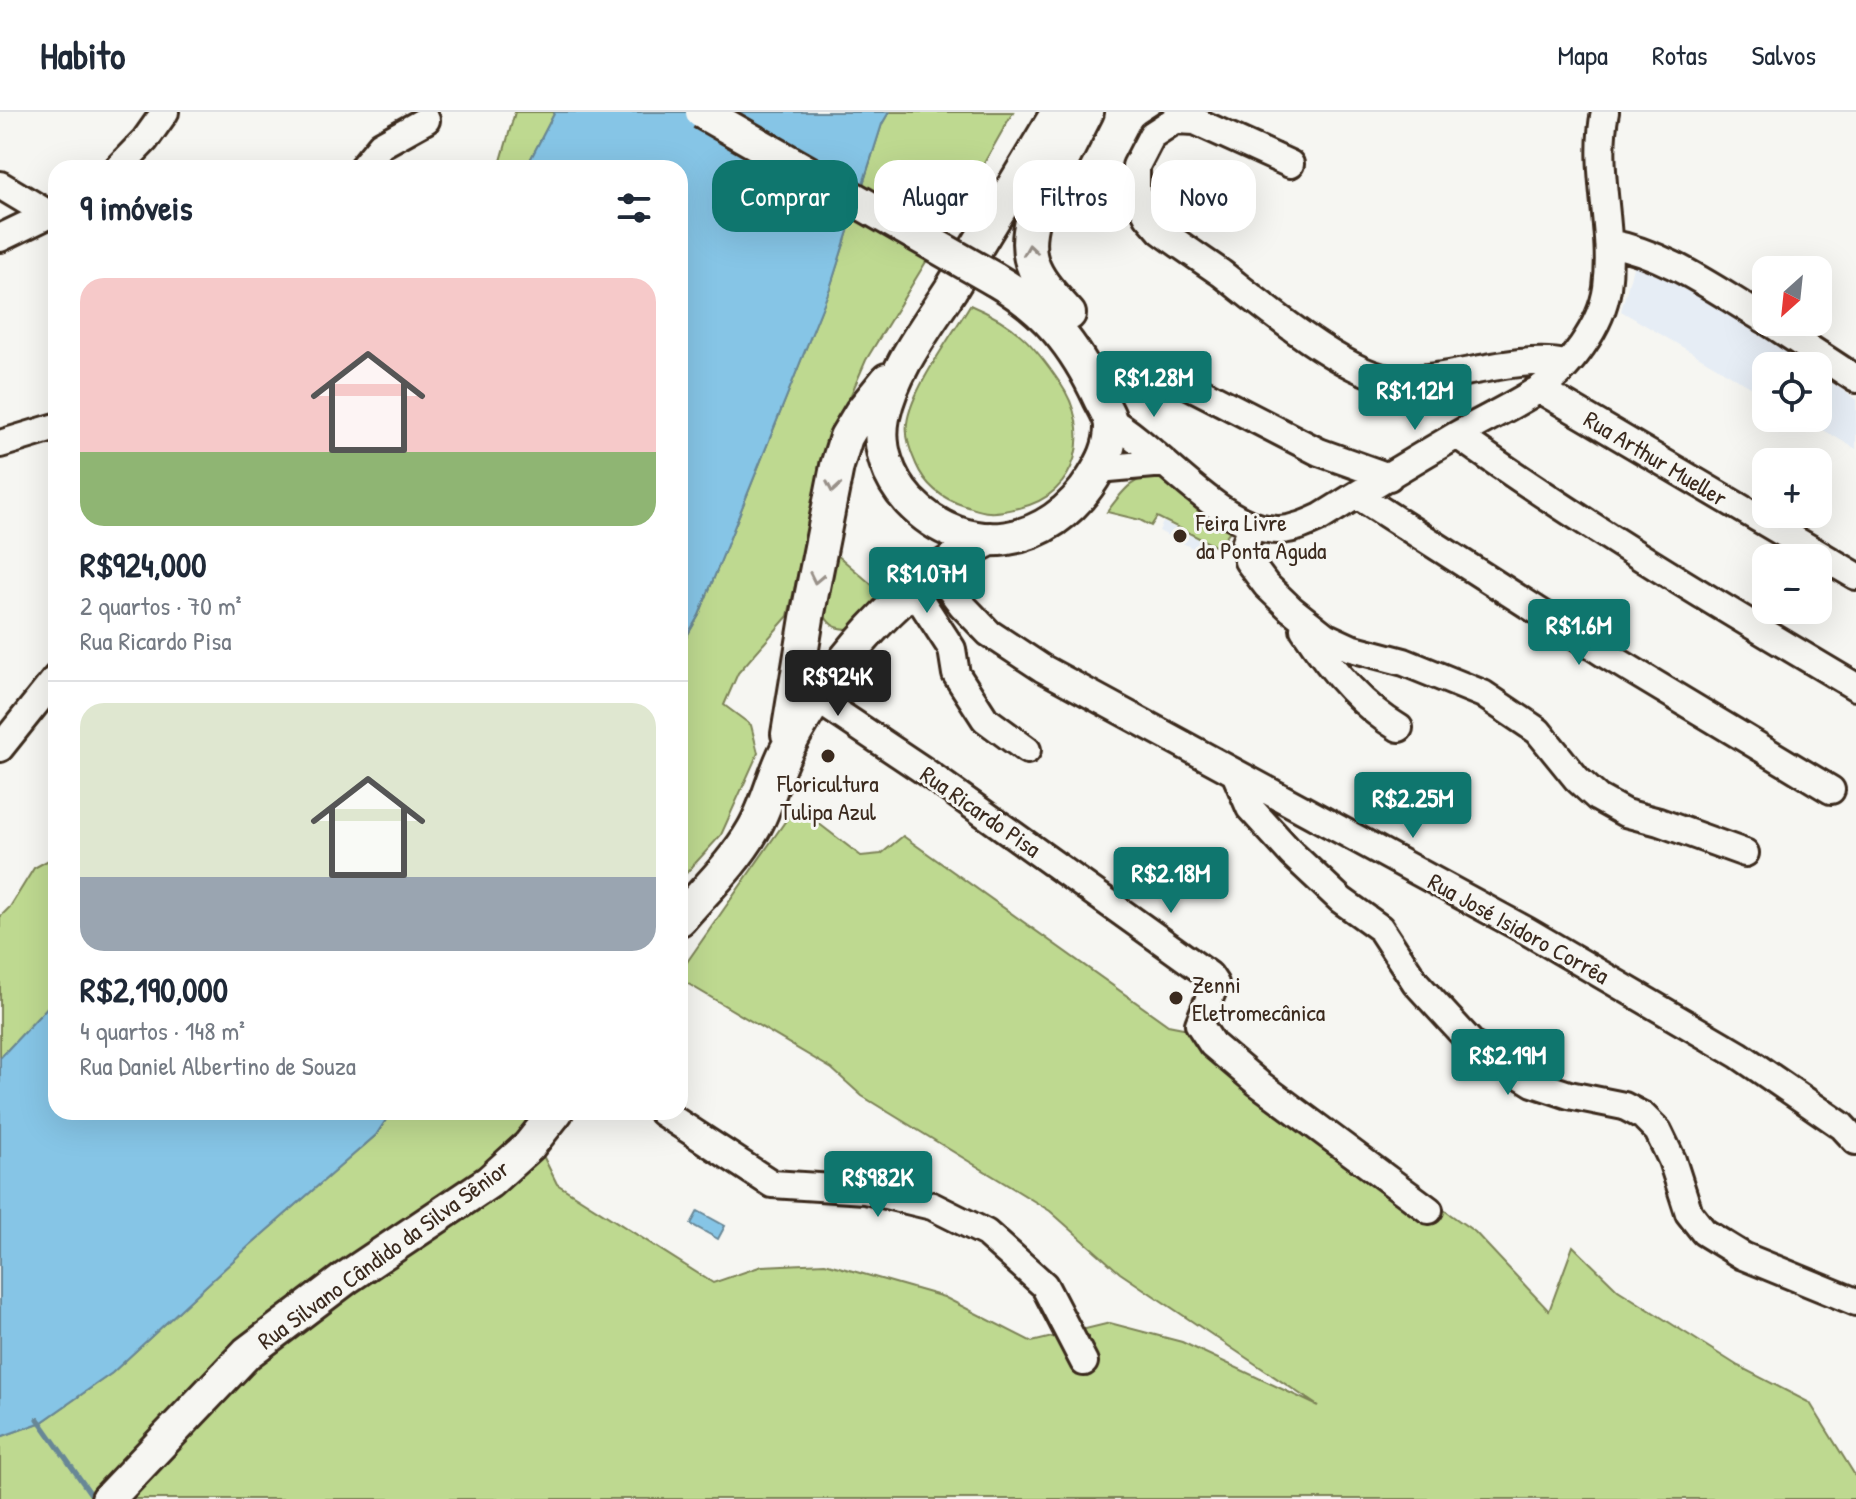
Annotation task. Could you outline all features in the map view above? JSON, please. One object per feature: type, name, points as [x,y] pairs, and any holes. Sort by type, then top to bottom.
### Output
[{"type":"main road","points":[[702,112],[1024,296],[1046,316],[1069,345],[1092,381],[1111,421]]},
{"type":"main road","points":[[1058,112],[910,353],[889,397],[883,419],[881,438],[889,472],[901,492],[918,511],[945,529],[966,536],[990,539],[1013,537],[1050,524],[1082,495],[1109,446],[1114,401],[1112,386],[1101,361],[1073,319],[1047,290],[1028,254],[1028,236],[1033,218],[1087,112]]},
{"type":"main road","points":[[785,753],[807,618],[837,466],[846,437],[861,412],[910,353]]},
{"type":"main road","points":[[688,910],[732,860],[754,829],[785,753],[817,699],[849,655],[925,581],[990,539]]},
{"type":"main road","points":[[807,618],[811,640],[816,648],[835,656],[849,655]]},
{"type":"main road","name":"Rua Silvano Cândido da Silva Sênior","points":[[108,1499],[247,1353],[346,1278],[489,1182],[529,1146],[550,1120]]},
{"type":"street","points":[[126,160],[165,112]]},
{"type":"street","points":[[1111,421],[1135,436],[1229,515],[1252,525],[1279,530],[1301,526],[1539,389],[1566,364],[1588,335],[1602,306],[1609,243],[1601,114]]},
{"type":"street","points":[[369,160],[381,145],[426,120]]},
{"type":"street","points":[[1290,164],[1195,121],[1175,120],[1152,135],[1136,166],[1136,193],[1148,216],[1161,231],[1349,365],[1391,380],[1429,380],[1545,360],[1566,364]]},
{"type":"street","points":[[0,185],[48,210]]},
{"type":"street","points":[[0,238],[48,215]]},
{"type":"street","points":[[1609,243],[1637,248],[1661,257],[1752,312]]},
{"type":"street","points":[[1790,336],[1856,379]]},
{"type":"street","points":[[1173,377],[1319,452],[1389,477]]},
{"type":"street","name":"Rua Arthur Mueller","points":[[1539,389],[1856,576]]},
{"type":"street","points":[[0,444],[48,429]]},
{"type":"street","points":[[1457,435],[1699,592],[1856,687]]},
{"type":"street","points":[[1098,469],[1165,463]]},
{"type":"street","points":[[1357,495],[1605,654],[1831,790]]},
{"type":"street","points":[[1252,525],[1245,545],[1248,561],[1266,585],[1325,636],[1351,648],[1404,662],[1483,694],[1538,731],[1577,779],[1598,798],[1625,813],[1745,853]]},
{"type":"street","points":[[925,581],[952,649],[956,674],[985,719],[1027,750]]},
{"type":"street","name":"Rua José Isidoro Corrêa","points":[[925,581],[962,605],[989,633],[1042,668],[1527,931],[1739,1055],[1851,1132]]},
{"type":"street","points":[[1291,609],[1354,693],[1377,715],[1399,728]]},
{"type":"street","points":[[0,748],[48,688]]},
{"type":"street","name":"Rua Ricardo Pisa","points":[[817,699],[923,770],[1209,975],[1215,984],[1199,1024],[1212,1044],[1258,1083],[1429,1210]]},
{"type":"street","points":[[1235,773],[1250,808],[1292,854],[1341,900],[1380,928],[1416,983],[1475,1047],[1533,1083],[1569,1095],[1624,1106],[1643,1116],[1658,1131],[1672,1160],[1689,1213],[1704,1232],[1743,1256],[1856,1302]]},
{"type":"street","points":[[674,1120],[772,1184],[865,1190],[932,1206],[986,1233],[1044,1285],[1084,1362]]},
{"type":"shaded area","points":[[1636,257],[1752,330],[1752,336],[1761,336],[1787,352],[1752,352],[1752,388],[1621,311]]},
{"type":"shaded area","points":[[1832,382],[1856,400],[1856,449],[1827,432],[1832,432]]},
{"type":"shaded area","name":"Feira Livre da Ponta Aguda","points":[[1163,522],[1201,540],[1196,550],[1159,531]]},
{"type":"green space","points":[[515,112],[555,112],[530,160],[501,160]]},
{"type":"green space","points":[[889,112],[1013,112],[986,160],[874,160],[874,232],[944,232],[866,360],[825,454],[788,616],[738,673],[724,705],[751,725],[758,753],[721,835],[688,871],[688,634],[699,615],[830,288],[848,232],[858,232],[858,200],[882,124]]},
{"type":"green space","points":[[970,305],[1011,327],[1032,346],[1060,383],[1076,421],[1074,458],[1067,475],[1055,490],[1039,501],[1019,508],[980,511],[942,495],[929,485],[920,472],[907,439],[907,423],[916,395]]},
{"type":"green space","points":[[1162,474],[1187,487],[1182,497],[1231,530],[1217,547],[1157,517],[1151,526],[1107,512],[1136,481]]},
{"type":"green space","points":[[836,554],[885,596],[851,629],[835,626],[824,615]]},
{"type":"green space","points":[[796,806],[861,856],[881,854],[903,836],[1168,1025],[1188,1029],[1475,1232],[1549,1311],[1573,1246],[1618,1290],[1738,1366],[1810,1403],[1856,1477],[1856,1499],[0,1499],[0,1437],[42,1422],[112,1373],[250,1245],[376,1135],[386,1120],[525,1120],[557,1184],[713,1283],[762,1266],[825,1263],[944,1297],[1032,1342],[1110,1323],[1182,1342],[1318,1406],[1120,1273],[1050,1211],[862,1096],[832,1069],[688,984],[688,961]]},
{"type":"green space","points":[[48,860],[48,1007],[0,1058],[0,917],[10,907],[34,868]]},
{"type":"water","points":[[555,112],[889,112],[882,124],[858,200],[858,160],[712,160],[712,232],[848,232],[830,288],[699,615],[688,634],[688,160],[530,160]]},
{"type":"water","points":[[48,1007],[48,1120],[386,1120],[376,1135],[250,1245],[112,1373],[42,1422],[0,1437],[0,1058]]},
{"type":"water","points":[[698,1211],[725,1226],[718,1239],[691,1224]]},
{"type":"waterway","points":[[38,1419],[90,1493]]},
{"type":"place","name":"Feira Livre da Ponta Aguda","points":[[1180,536]]},
{"type":"place","name":"Floricultura Tulipa Azul","points":[[828,756]]},
{"type":"place","name":"Zenni Eletromecânica","points":[[1176,998]]}]
